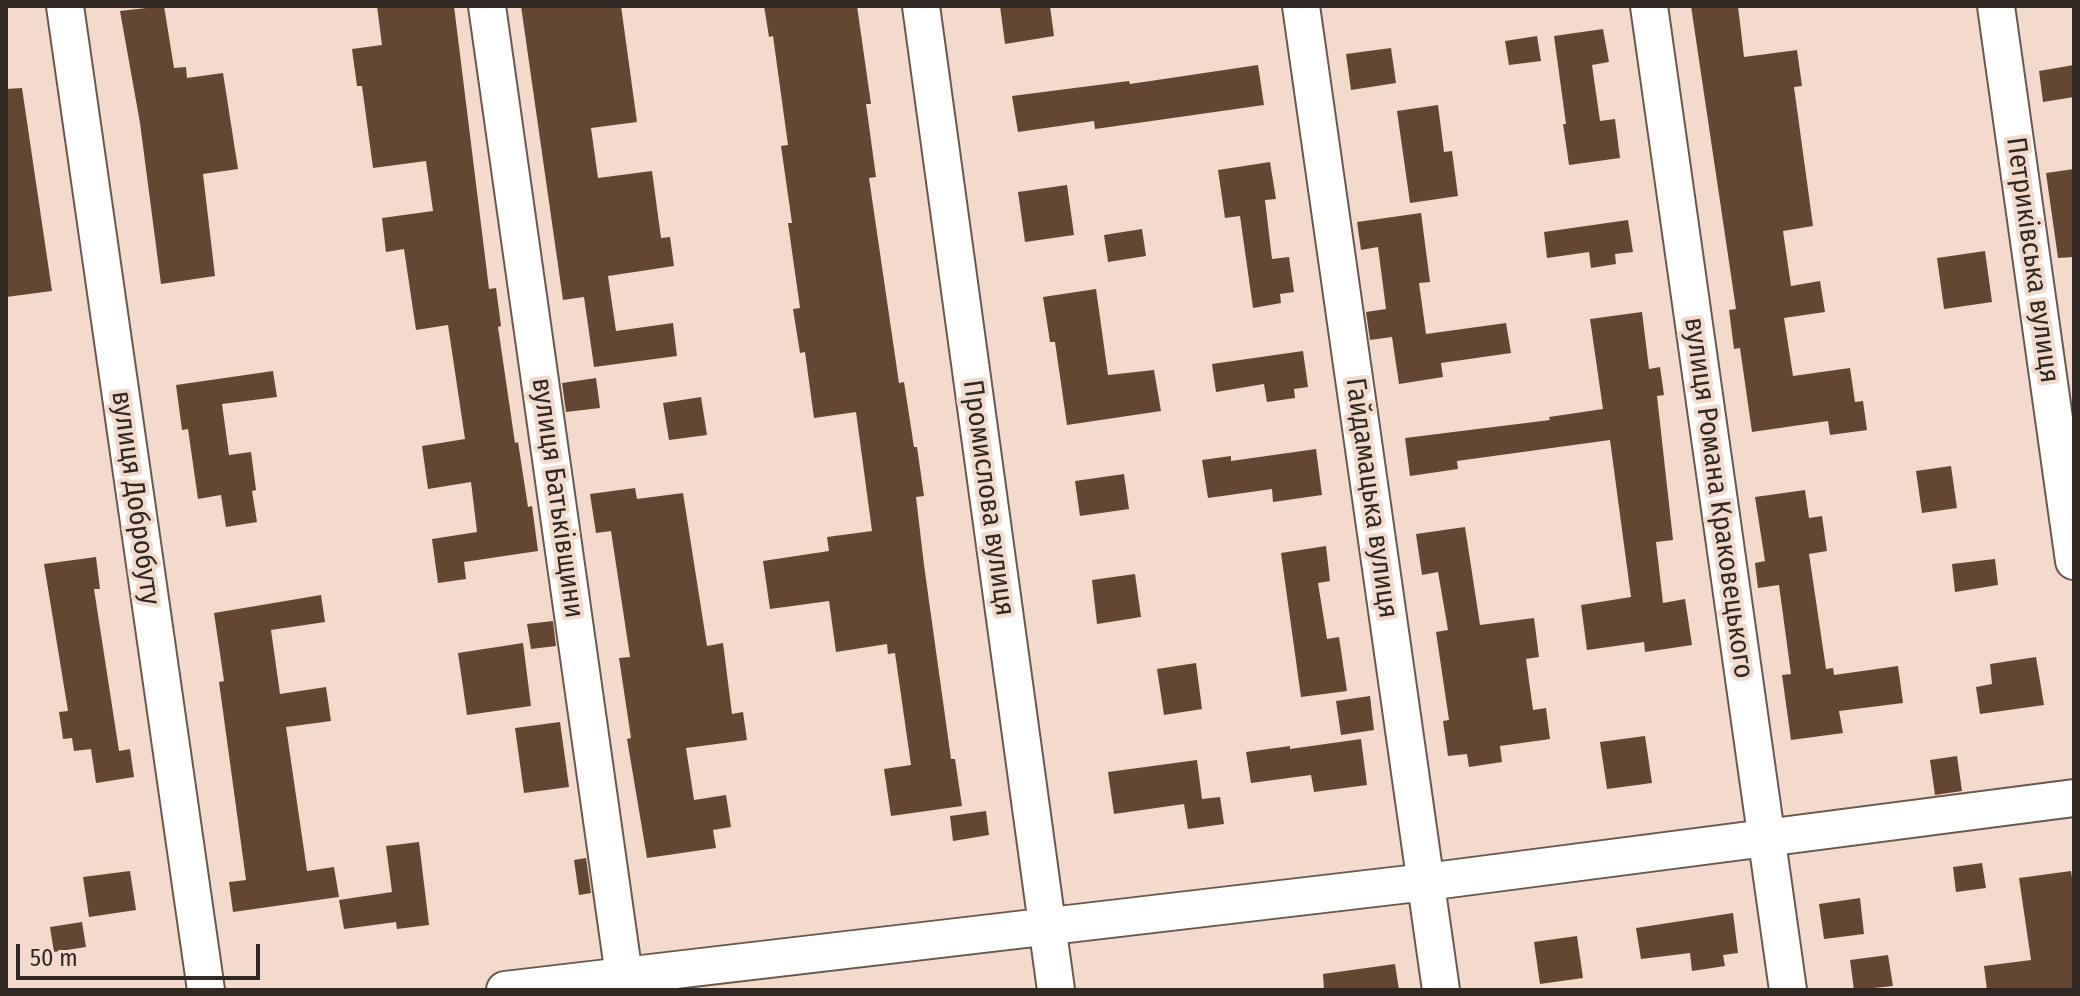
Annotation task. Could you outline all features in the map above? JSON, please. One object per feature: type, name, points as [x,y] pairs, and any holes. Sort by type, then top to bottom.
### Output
[{"type":"street","name":"вулиця Добробуту","points":[[65,6],[206,990]]},
{"type":"street","name":"вулиця Батьківщини","points":[[487,6],[625,983]]},
{"type":"street","name":"Промислова вулиця","points":[[921,6],[1056,990]]},
{"type":"street","name":"Гайдамацька вулиця","points":[[1301,6],[1441,990]]},
{"type":"street","name":"вулиця Романа Краковецького","points":[[1649,6],[1788,990]]},
{"type":"street","name":"Петриківська вулиця","points":[[1996,6],[2074,561]]},
{"type":"street","points":[[505,990],[625,983],[2074,798]]},
{"type":"building","points":[[164,6],[174,68],[186,67],[187,78],[223,73],[238,169],[203,174],[215,276],[161,284],[140,123],[120,11]]},
{"type":"building","points":[[377,6],[454,6],[489,289],[496,288],[501,326],[498,327],[515,443],[518,442],[528,507],[532,506],[538,551],[464,562],[466,579],[438,583],[432,539],[477,532],[471,482],[428,489],[422,446],[465,439],[448,325],[416,330],[404,249],[386,252],[382,218],[433,211],[426,161],[373,168],[362,86],[357,86],[352,49],[382,45]]},
{"type":"building","points":[[521,6],[621,6],[637,122],[591,128],[598,178],[652,171],[661,238],[670,237],[674,266],[608,276],[616,331],[673,323],[677,356],[594,367],[584,297],[563,300]]},
{"type":"building","points":[[764,6],[857,6],[871,104],[866,104],[876,177],[869,178],[899,383],[904,382],[914,447],[917,447],[924,496],[916,497],[924,565],[951,759],[955,759],[962,806],[891,816],[884,769],[911,765],[895,653],[888,654],[887,644],[836,652],[829,601],[770,609],[763,561],[829,551],[827,537],[872,531],[856,412],[814,418],[805,352],[800,353],[793,309],[800,308],[781,146],[788,145],[773,36],[769,37]]},
{"type":"building","points":[[1000,6],[1050,6],[1054,36],[1005,44]]},
{"type":"building","points":[[1691,6],[1738,6],[1744,57],[1797,50],[1802,86],[1794,87],[1813,226],[1783,231],[1791,286],[1820,281],[1825,312],[1784,318],[1793,376],[1850,368],[1855,402],[1863,401],[1867,430],[1830,435],[1828,421],[1752,432],[1740,348],[1734,349],[1729,310],[1736,309]]},
{"type":"building","points":[[1603,29],[1609,62],[1592,65],[1600,121],[1615,119],[1620,158],[1569,165],[1554,36]]},
{"type":"building","points":[[1537,36],[1541,61],[1509,65],[1505,41]]},
{"type":"building","points":[[1391,48],[1396,83],[1351,90],[1346,54]]},
{"type":"building","points":[[1258,65],[1264,105],[1095,129],[1094,121],[1018,132],[1012,96],[1129,81],[1130,84]]},
{"type":"building","points":[[2074,65],[2074,97],[2043,102],[2039,71]]},
{"type":"building","points":[[22,88],[52,291],[6,297],[6,89]]},
{"type":"building","points":[[1438,105],[1444,152],[1452,151],[1458,196],[1410,203],[1397,111]]},
{"type":"building","points":[[1270,162],[1276,199],[1265,200],[1272,259],[1289,257],[1294,292],[1280,294],[1281,303],[1253,308],[1240,216],[1225,218],[1218,170]]},
{"type":"building","points":[[2074,169],[2074,257],[2058,258],[2046,173]]},
{"type":"building","points":[[1067,185],[1074,235],[1025,242],[1018,192]]},
{"type":"building","points":[[1421,213],[1430,282],[1419,283],[1426,334],[1506,323],[1511,353],[1441,363],[1443,377],[1399,384],[1392,337],[1370,340],[1366,312],[1386,309],[1378,247],[1361,250],[1357,222]]},
{"type":"building","points":[[1628,220],[1633,252],[1615,254],[1616,264],[1591,268],[1589,252],[1547,258],[1544,232]]},
{"type":"building","points":[[1142,229],[1146,256],[1108,262],[1104,235]]},
{"type":"building","points":[[1985,251],[1992,302],[1944,309],[1937,258]]},
{"type":"building","points":[[1096,289],[1108,375],[1154,370],[1161,411],[1067,425],[1055,342],[1050,342],[1043,297]]},
{"type":"building","points":[[1642,312],[1649,369],[1660,367],[1664,395],[1657,396],[1673,540],[1656,542],[1663,603],[1685,599],[1692,645],[1645,652],[1644,642],[1587,650],[1581,605],[1631,597],[1610,440],[1457,461],[1458,469],[1410,476],[1405,438],[1550,420],[1549,417],[1603,409],[1590,319]]},
{"type":"building","points":[[1303,351],[1308,387],[1294,389],[1295,398],[1267,402],[1264,384],[1216,392],[1212,364]]},
{"type":"building","points":[[273,371],[277,397],[222,404],[229,455],[251,452],[256,490],[252,491],[257,522],[226,527],[221,495],[198,499],[188,429],[182,430],[176,385]]},
{"type":"building","points":[[596,378],[600,408],[566,412],[562,383]]},
{"type":"building","points":[[701,397],[707,435],[669,440],[663,403]]},
{"type":"building","points":[[1316,449],[1322,495],[1273,502],[1272,489],[1208,498],[1202,460],[1231,456],[1231,461]]},
{"type":"building","points":[[1951,466],[1957,508],[1922,513],[1916,471]]},
{"type":"building","points":[[1124,474],[1129,509],[1080,516],[1075,481]]},
{"type":"building","points":[[635,488],[637,499],[683,493],[707,646],[723,643],[732,714],[743,712],[747,740],[686,748],[694,800],[726,795],[731,827],[713,830],[716,848],[647,858],[627,739],[631,738],[619,658],[630,657],[611,531],[596,533],[590,494]]},
{"type":"building","points":[[1805,490],[1809,518],[1822,516],[1827,551],[1809,554],[1826,669],[1833,668],[1834,675],[1898,666],[1903,703],[1839,711],[1843,733],[1791,740],[1782,675],[1791,674],[1779,585],[1758,588],[1755,563],[1765,561],[1755,497]]},
{"type":"building","points":[[1465,527],[1480,625],[1534,618],[1539,657],[1526,659],[1533,710],[1546,708],[1550,739],[1500,746],[1502,762],[1469,767],[1467,754],[1448,756],[1443,721],[1449,720],[1436,632],[1448,630],[1438,572],[1422,575],[1416,534]]},
{"type":"building","points":[[1326,546],[1330,581],[1318,583],[1327,639],[1339,637],[1347,691],[1301,697],[1281,553]]},
{"type":"building","points":[[96,557],[100,589],[94,589],[119,751],[130,749],[134,777],[96,783],[91,749],[74,751],[72,738],[63,739],[59,712],[68,711],[44,564]]},
{"type":"building","points":[[1995,559],[1998,585],[1955,592],[1952,564]]},
{"type":"building","points":[[1135,574],[1141,617],[1097,624],[1092,580]]},
{"type":"building","points":[[321,595],[325,622],[271,630],[280,694],[326,687],[331,721],[286,727],[307,871],[334,867],[339,897],[233,912],[229,882],[246,880],[219,682],[224,681],[214,613]]},
{"type":"building","points":[[553,621],[556,646],[531,649],[527,624]]},
{"type":"building","points":[[523,643],[531,706],[467,715],[458,653]]},
{"type":"building","points":[[2036,657],[2044,705],[1980,714],[1976,687],[1992,684],[1990,664]]},
{"type":"building","points":[[1196,663],[1202,709],[1164,715],[1157,669]]},
{"type":"building","points":[[1370,696],[1374,730],[1341,735],[1336,701]]},
{"type":"building","points":[[560,722],[569,787],[524,793],[515,728]]},
{"type":"building","points":[[1645,736],[1652,783],[1607,789],[1600,742]]},
{"type":"building","points":[[1361,739],[1367,785],[1314,792],[1311,775],[1251,783],[1246,752]]},
{"type":"building","points":[[1957,756],[1962,791],[1935,795],[1930,760]]},
{"type":"building","points":[[1197,760],[1202,799],[1220,797],[1224,824],[1188,829],[1184,804],[1114,814],[1108,772]]},
{"type":"building","points":[[986,811],[989,835],[953,841],[950,816]]},
{"type":"building","points":[[419,842],[429,925],[397,929],[396,922],[344,929],[339,900],[392,892],[386,846]]},
{"type":"building","points":[[586,858],[591,893],[579,895],[574,860]]},
{"type":"building","points":[[1982,863],[1986,888],[1956,892],[1953,867]]},
{"type":"building","points":[[130,871],[136,910],[89,917],[83,877]]},
{"type":"building","points":[[2071,871],[2074,891],[2074,990],[1987,990],[1984,966],[2031,960],[2019,878]]},
{"type":"building","points":[[1860,898],[1864,934],[1824,939],[1819,904]]},
{"type":"building","points":[[1733,913],[1738,953],[1723,955],[1725,966],[1692,971],[1690,953],[1641,959],[1636,928]]},
{"type":"building","points":[[82,922],[86,947],[54,952],[50,927]]},
{"type":"building","points":[[1577,936],[1583,978],[1540,984],[1534,942]]},
{"type":"building","points":[[1888,955],[1893,986],[1854,990],[1850,960]]},
{"type":"building","points":[[1395,964],[1399,990],[1324,990],[1323,974]]}]
